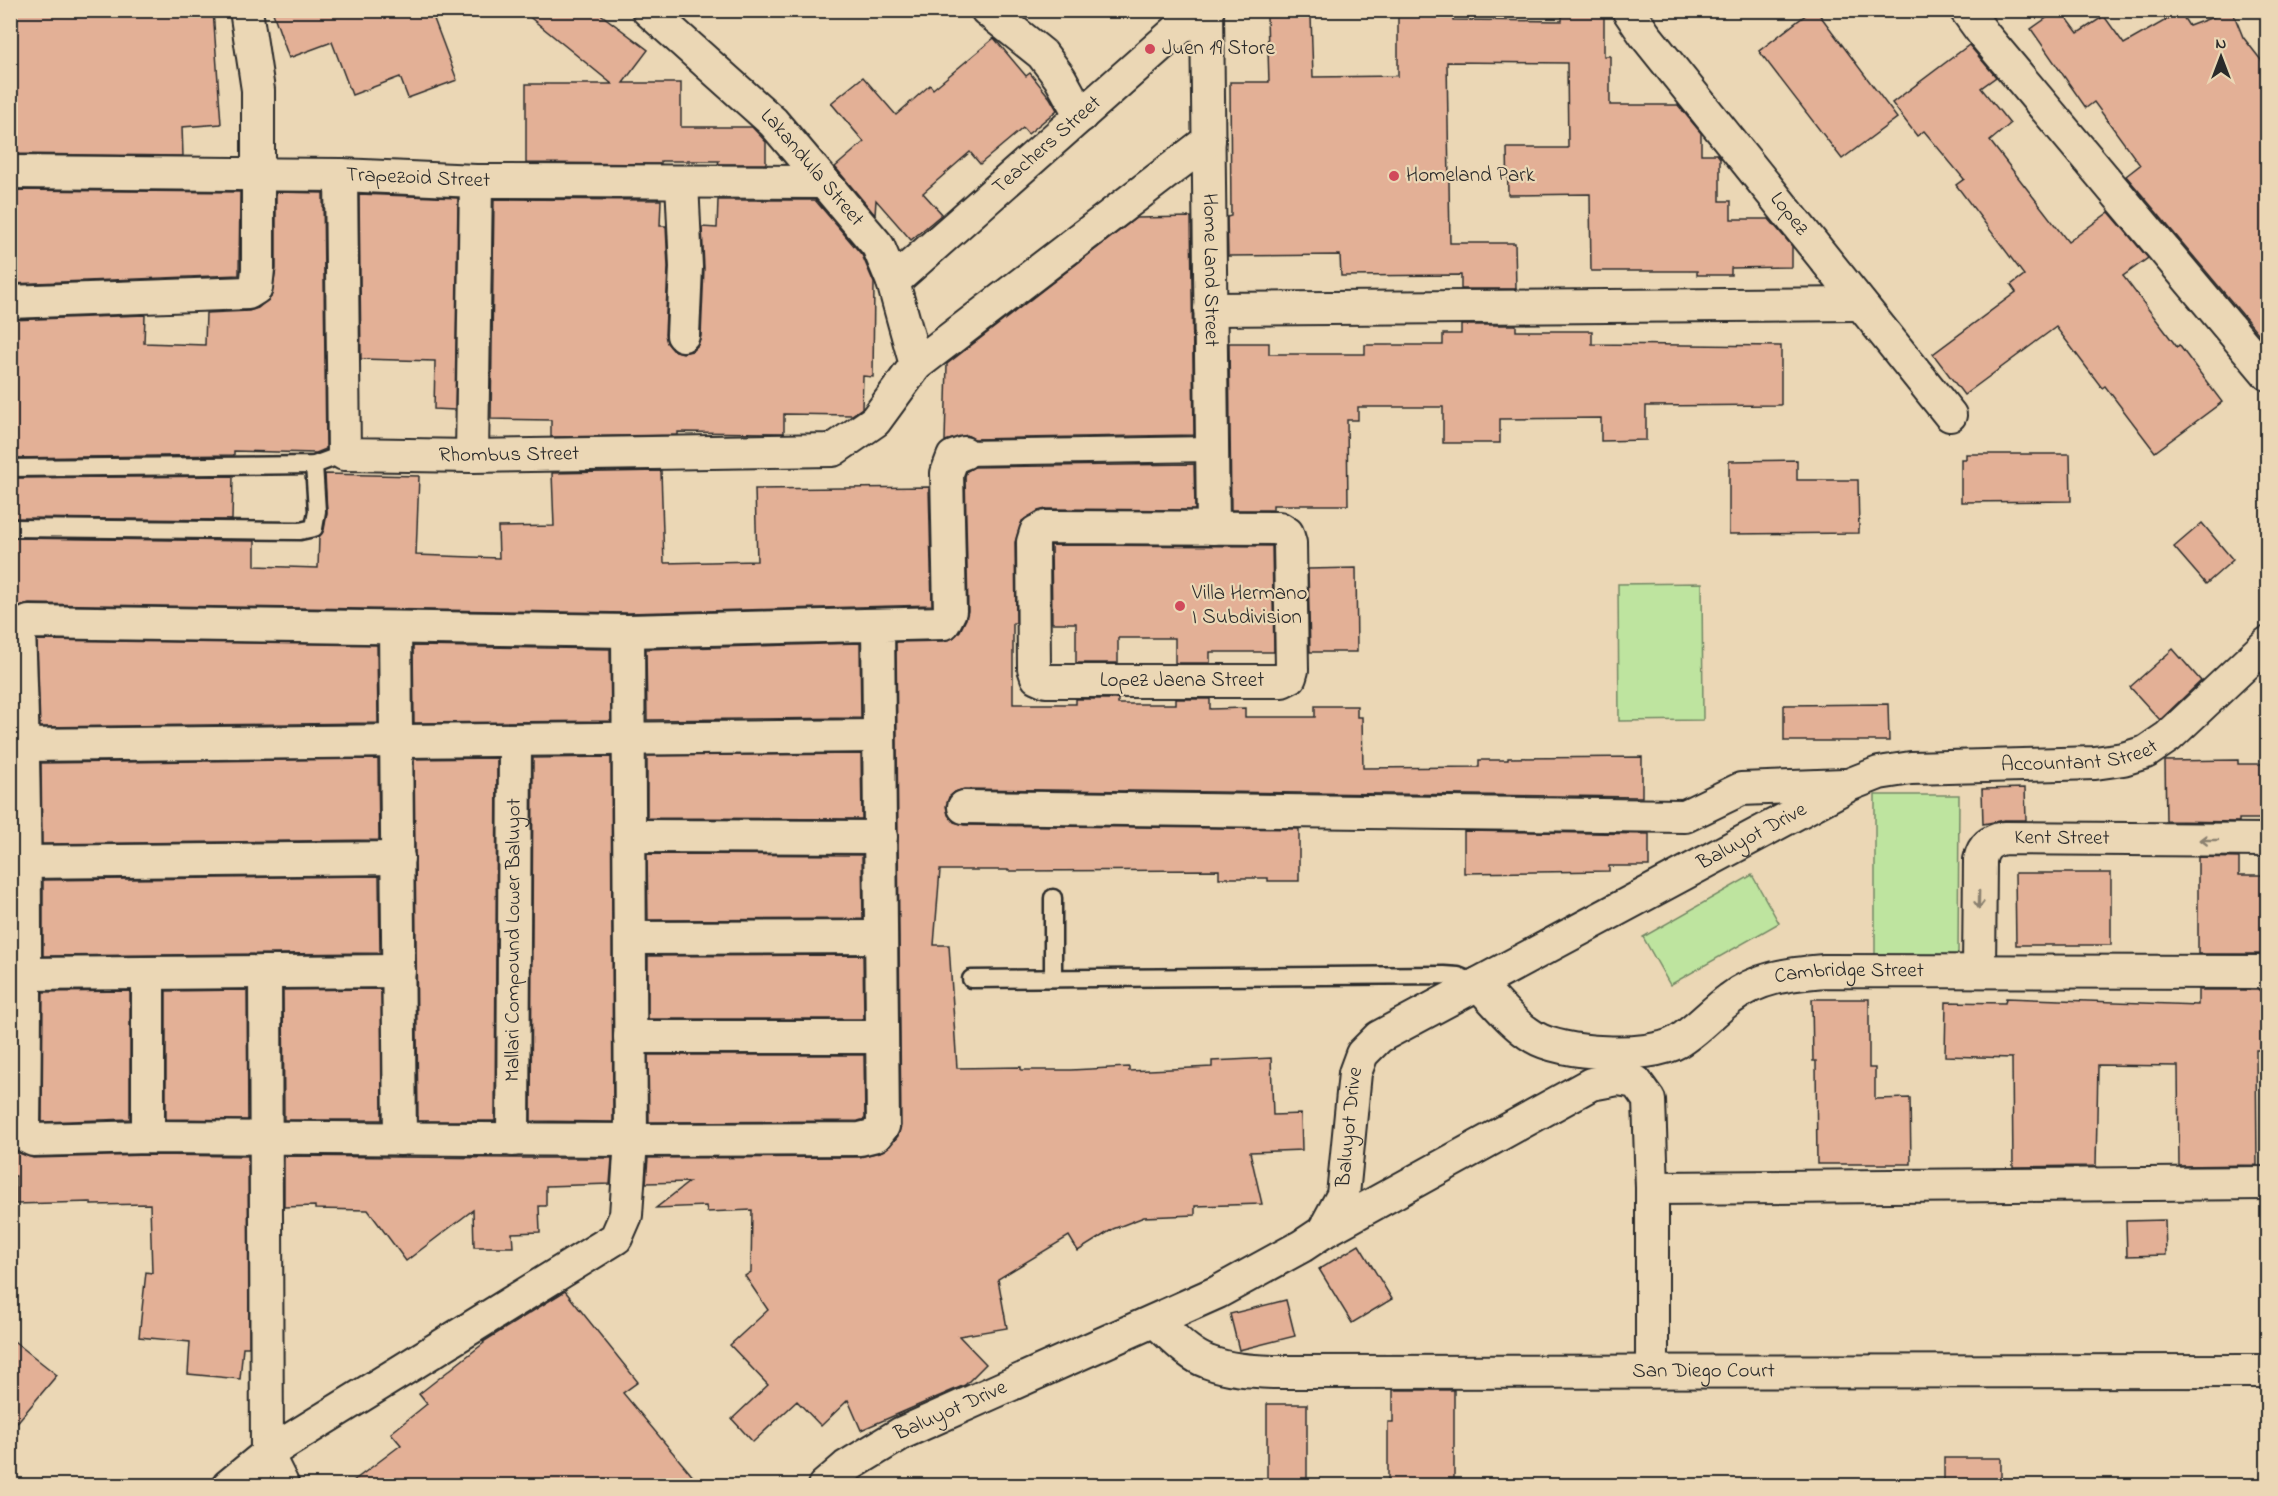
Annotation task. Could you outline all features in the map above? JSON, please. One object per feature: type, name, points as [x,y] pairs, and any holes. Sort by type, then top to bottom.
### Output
[{"type":"street","points":[[10,302],[248,293],[256,288],[259,175],[258,90],[246,10]]},
{"type":"street","name":"Lakandula Street","points":[[648,10],[773,122],[878,246],[893,282],[916,365]]},
{"type":"street","points":[[987,10],[1042,54],[1060,78],[1081,116]]},
{"type":"street","name":"Teachers Street","points":[[893,282],[1200,10]]},
{"type":"street","name":"Home Land Street","points":[[1207,10],[1213,528]]},
{"type":"street","name":"Lopez","points":[[1628,10],[1645,35],[1950,415]]},
{"type":"street","points":[[1966,10],[1984,36],[2268,374]]},
{"type":"street","name":"Rhombus Street","points":[[344,454],[472,456],[833,450],[875,421],[916,365],[1209,140]]},
{"type":"street","name":"Trapezoid Street","points":[[10,172],[341,175],[476,181],[824,182]]},
{"type":"street","points":[[341,175],[344,454]]},
{"type":"street","points":[[472,456],[476,181]]},
{"type":"street","points":[[682,182],[686,267],[683,334]]},
{"type":"street","points":[[1210,309],[1860,304]]},
{"type":"street","points":[[878,625],[883,1126],[876,1135],[860,1138],[631,1140],[148,1137],[33,1140],[27,1137],[24,1127],[26,974],[24,745],[19,631],[22,625],[29,622],[628,631],[944,623],[950,611],[947,473],[953,457],[964,453],[1212,449]]},
{"type":"street","name":"Lopez Jaena Street","points":[[1046,527],[1213,528],[1279,528],[1287,533],[1290,543],[1292,670],[1290,677],[1282,681],[1046,681],[1037,677],[1034,668],[1033,542],[1036,532],[1046,527]]},
{"type":"street","points":[[395,628],[400,1139]]},
{"type":"street","points":[[228,1485],[267,1454],[616,1238],[626,1215],[631,1140],[628,631]]},
{"type":"street","name":"Accountant Street","points":[[1851,784],[1880,773],[1911,768],[2095,763],[2123,759],[2146,752],[2168,738],[2268,643]]},
{"type":"street","points":[[24,745],[879,736]]},
{"type":"street","name":"Mallari Compound Lower Baluyot","points":[[513,1140],[515,740]]},
{"type":"street","points":[[964,807],[1685,816],[1741,789],[1851,784]]},
{"type":"street","name":"Baluyot Drive","points":[[824,1485],[846,1467],[902,1433],[1218,1292],[1323,1232],[1342,1195],[1354,1072],[1362,1054],[1379,1037],[1851,784]]},
{"type":"street","points":[[630,836],[881,837]]},
{"type":"street","name":"Kent Street","points":[[1978,971],[1980,860],[1982,852],[1994,840],[2004,838],[2268,840]]},
{"type":"street","points":[[24,862],[398,858]]},
{"type":"street","points":[[630,938],[881,937]]},
{"type":"street","points":[[26,974],[399,971]]},
{"type":"street","name":"Cambridge Street","points":[[1478,984],[1513,1021],[1535,1038],[1559,1047],[1601,1052],[1644,1051],[1675,1044],[1731,998],[1756,982],[1785,974],[1824,971],[2268,972]]},
{"type":"street","points":[[265,972],[267,1454],[284,1485]]},
{"type":"street","points":[[148,974],[148,1137]]},
{"type":"street","points":[[630,1037],[882,1037]]},
{"type":"street","points":[[1323,1232],[1591,1084],[1618,1079],[1636,1082],[1649,1100],[1652,1188],[1652,1371]]},
{"type":"street","points":[[1652,1188],[2268,1183]]},
{"type":"street","name":"San Diego Court","points":[[1155,1321],[1182,1346],[1206,1362],[1233,1369],[1274,1372],[2268,1371]]},
{"type":"lane","points":[[10,468],[314,465],[344,454]]},
{"type":"lane","points":[[12,528],[300,531],[314,528],[317,511],[314,465]]},
{"type":"lane","points":[[1053,898],[1053,978]]},
{"type":"lane","points":[[971,979],[1444,975],[1458,976],[1478,984]]},
{"type":"green space","points":[[1702,583],[1703,720],[1619,721],[1618,584]]},
{"type":"green space","points":[[1875,795],[1959,795],[1958,956],[1875,956]]},
{"type":"green space","points":[[1752,875],[1779,923],[1670,985],[1643,937]]},
{"type":"building","points":[[10,10],[213,10],[221,124],[182,127],[183,156],[10,154]]},
{"type":"building","points":[[272,10],[431,11],[457,80],[408,98],[400,77],[352,95],[332,42],[289,58]]},
{"type":"building","points":[[521,10],[595,10],[648,50],[623,83],[681,83],[681,127],[752,127],[766,142],[766,164],[718,164],[719,161],[661,161],[661,164],[526,163],[526,84],[612,84]]},
{"type":"building","points":[[1562,10],[1604,10],[1604,56],[1610,56],[1610,105],[1678,105],[1701,133],[1701,154],[1717,154],[1720,158],[1720,201],[1731,201],[1731,219],[1769,219],[1792,246],[1792,267],[1731,268],[1731,275],[1697,275],[1697,271],[1591,271],[1590,194],[1508,195],[1507,148],[1568,148],[1567,63],[1447,62],[1450,243],[1515,243],[1516,289],[1461,289],[1461,275],[1341,276],[1340,255],[1228,256],[1227,217],[1231,216],[1230,82],[1269,82],[1267,17],[1311,16],[1313,77],[1398,76],[1398,14],[1453,14],[1453,20],[1562,21]]},
{"type":"building","points":[[1812,10],[1816,10],[1897,118],[1842,159],[1759,51]]},
{"type":"building","points":[[2061,10],[2078,33],[2104,16],[2124,44],[2180,12],[2189,26],[2232,10],[2243,37],[2268,69],[2268,345],[2126,176],[2140,165],[2094,102],[2086,108],[2031,29]]},
{"type":"building","points":[[994,38],[1026,76],[1030,73],[1057,110],[1028,134],[1023,128],[980,164],[970,152],[923,193],[942,214],[911,240],[876,200],[875,215],[835,167],[864,142],[831,103],[863,77],[896,115],[930,85],[933,89]]},
{"type":"building","points":[[1969,45],[1996,77],[1981,88],[2010,124],[1990,141],[2068,242],[2109,212],[2148,258],[2123,276],[2222,402],[2155,452],[2105,386],[2102,388],[2056,327],[1964,395],[1933,354],[2016,292],[2011,285],[2024,275],[1956,185],[1964,179],[1924,131],[1917,136],[1892,103]]},
{"type":"building","points":[[10,190],[240,192],[239,275],[10,284]]},
{"type":"building","points":[[276,192],[323,193],[326,449],[316,453],[234,451],[234,455],[10,458],[10,320],[145,315],[144,343],[205,345],[206,313],[249,311],[258,308],[271,297],[276,269]]},
{"type":"building","points":[[359,194],[458,198],[455,410],[434,409],[435,361],[361,359]]},
{"type":"building","points":[[494,199],[661,200],[660,226],[666,226],[668,267],[665,335],[667,343],[673,350],[683,353],[692,351],[698,345],[701,336],[704,268],[702,227],[717,228],[718,200],[815,200],[862,255],[874,283],[873,377],[863,376],[862,408],[852,415],[784,414],[784,433],[678,432],[678,435],[551,437],[551,420],[491,419]]},
{"type":"building","points":[[1191,217],[1194,435],[974,439],[967,435],[945,441],[947,364],[1136,218]]},
{"type":"building","points":[[1461,325],[1516,325],[1516,331],[1592,331],[1592,344],[1781,346],[1781,405],[1646,406],[1646,440],[1601,441],[1601,418],[1500,419],[1500,443],[1443,443],[1443,407],[1358,407],[1358,420],[1347,420],[1348,505],[1273,505],[1273,510],[1231,510],[1229,343],[1269,343],[1269,354],[1365,354],[1365,345],[1443,345],[1443,334],[1461,334]]},
{"type":"building","points":[[1966,454],[2070,454],[2071,501],[1961,502],[1961,459],[1966,459]]},
{"type":"building","points":[[1797,460],[1797,480],[1858,480],[1859,533],[1729,534],[1729,461]]},
{"type":"building","points":[[1194,464],[1195,510],[1046,509],[1022,521],[1015,542],[1016,623],[1013,623],[1013,704],[1076,704],[1076,699],[1118,699],[1118,704],[1176,704],[1176,699],[1210,699],[1210,709],[1245,708],[1245,717],[1315,717],[1315,706],[1357,706],[1357,717],[1362,717],[1363,768],[1479,767],[1479,760],[1508,760],[1508,758],[1642,757],[1642,797],[964,789],[955,792],[949,797],[946,806],[948,815],[954,822],[964,825],[1299,829],[1299,881],[1268,881],[1268,878],[1219,878],[1219,870],[940,870],[934,945],[949,945],[957,1068],[1021,1067],[1021,1070],[1071,1070],[1129,1067],[1129,1071],[1212,1067],[1212,1061],[1271,1058],[1273,1115],[1301,1114],[1302,1150],[1250,1152],[1262,1204],[1195,1206],[1195,1215],[1144,1217],[1113,1229],[1078,1251],[1069,1236],[998,1279],[1007,1328],[959,1336],[986,1364],[965,1385],[861,1430],[848,1400],[821,1426],[797,1401],[753,1442],[732,1419],[768,1385],[730,1345],[768,1310],[745,1276],[751,1272],[752,1210],[707,1212],[706,1206],[656,1208],[689,1182],[646,1183],[648,1158],[860,1157],[880,1152],[890,1146],[898,1136],[901,1126],[896,642],[944,641],[953,638],[960,631],[966,619],[968,611],[965,476],[967,471],[974,467]]},
{"type":"building","points":[[661,471],[664,563],[757,561],[755,489],[929,487],[932,605],[628,613],[29,604],[10,612],[10,538],[255,541],[255,566],[318,568],[319,537],[324,530],[327,513],[325,474],[419,476],[416,555],[499,558],[498,527],[554,526],[552,473]]},
{"type":"building","points":[[233,476],[232,520],[10,518],[10,478]]},
{"type":"building","points":[[2202,523],[2233,560],[2206,584],[2174,547]]},
{"type":"building","points":[[1051,545],[1272,546],[1274,652],[1210,652],[1210,663],[1175,663],[1175,638],[1118,638],[1118,663],[1076,663],[1076,623],[1052,623]]},
{"type":"building","points":[[1356,568],[1357,652],[1310,652],[1308,569]]},
{"type":"building","points":[[37,640],[377,645],[378,723],[40,727]]},
{"type":"building","points":[[860,643],[861,718],[647,720],[646,649]]},
{"type":"building","points":[[413,646],[610,649],[611,721],[414,723]]},
{"type":"building","points":[[2173,649],[2201,681],[2160,720],[2130,687]]},
{"type":"building","points":[[1888,704],[1889,741],[1784,741],[1784,705]]},
{"type":"building","points":[[861,754],[862,819],[647,818],[647,756]]},
{"type":"building","points":[[611,757],[613,1122],[531,1121],[533,758]]},
{"type":"building","points":[[497,758],[495,1121],[418,1121],[414,759]]},
{"type":"building","points":[[378,759],[379,840],[42,844],[41,763]]},
{"type":"building","points":[[2238,760],[2238,764],[2268,764],[2268,819],[2239,819],[2239,822],[2166,821],[2165,761]]},
{"type":"building","points":[[2025,788],[2026,820],[2004,820],[1983,824],[1982,789]]},
{"type":"building","points":[[1464,831],[1649,834],[1649,866],[1609,866],[1609,871],[1464,873]]},
{"type":"building","points":[[647,854],[862,855],[863,919],[648,920]]},
{"type":"building","points":[[2198,857],[2239,858],[2239,875],[2268,875],[2268,954],[2198,954]]},
{"type":"building","points":[[2015,873],[2111,873],[2111,945],[2016,945]]},
{"type":"building","points":[[379,876],[380,953],[43,956],[43,880]]},
{"type":"building","points":[[863,955],[864,1019],[648,1019],[648,956]]},
{"type":"building","points":[[381,989],[382,1120],[284,1120],[283,990]]},
{"type":"building","points":[[247,990],[248,1120],[166,1119],[166,991]]},
{"type":"building","points":[[2198,990],[2268,990],[2268,1050],[2256,1050],[2257,1165],[2179,1166],[2178,1066],[2098,1065],[2096,1166],[2013,1167],[2012,1058],[1945,1056],[1946,1002],[2005,1003],[2006,998],[2198,1005]]},
{"type":"building","points":[[130,991],[130,1119],[42,1122],[43,992]]},
{"type":"building","points":[[1812,999],[1869,999],[1869,1068],[1875,1068],[1875,1099],[1910,1098],[1911,1164],[1817,1164],[1816,1061],[1813,1061]]},
{"type":"building","points":[[648,1055],[864,1055],[865,1119],[858,1121],[649,1122]]},
{"type":"building","points":[[10,1144],[19,1153],[33,1158],[148,1155],[248,1156],[249,1347],[243,1347],[240,1379],[188,1374],[190,1342],[139,1337],[146,1272],[152,1273],[150,1204],[91,1205],[91,1202],[16,1204],[16,1176],[10,1176]]},
{"type":"building","points":[[284,1156],[612,1158],[610,1184],[546,1186],[546,1206],[539,1206],[540,1232],[512,1233],[513,1247],[474,1247],[473,1210],[406,1261],[368,1210],[315,1209],[315,1206],[284,1207]]},
{"type":"building","points":[[2165,1220],[2166,1255],[2127,1256],[2126,1221]]},
{"type":"building","points":[[1359,1245],[1392,1299],[1352,1323],[1319,1269]]},
{"type":"building","points":[[565,1291],[638,1382],[623,1393],[700,1485],[348,1485],[401,1445],[391,1433],[427,1404],[419,1394],[483,1342]]},
{"type":"building","points":[[1286,1300],[1295,1336],[1239,1350],[1230,1314]]},
{"type":"building","points":[[10,1338],[57,1375],[10,1431]]},
{"type":"building","points":[[1393,1390],[1454,1390],[1454,1485],[1388,1485],[1388,1422],[1393,1422]]},
{"type":"building","points":[[1267,1404],[1307,1404],[1307,1485],[1267,1485]]},
{"type":"building","points":[[1944,1458],[2001,1458],[2001,1485],[1944,1485]]},
{"type":"place","name":"Juen 19 Store","points":[[1150,49]]},
{"type":"place","name":"Homeland Park","points":[[1394,176]]},
{"type":"place","name":"Villa Hermano I Subdivision","points":[[1180,606]]}]
